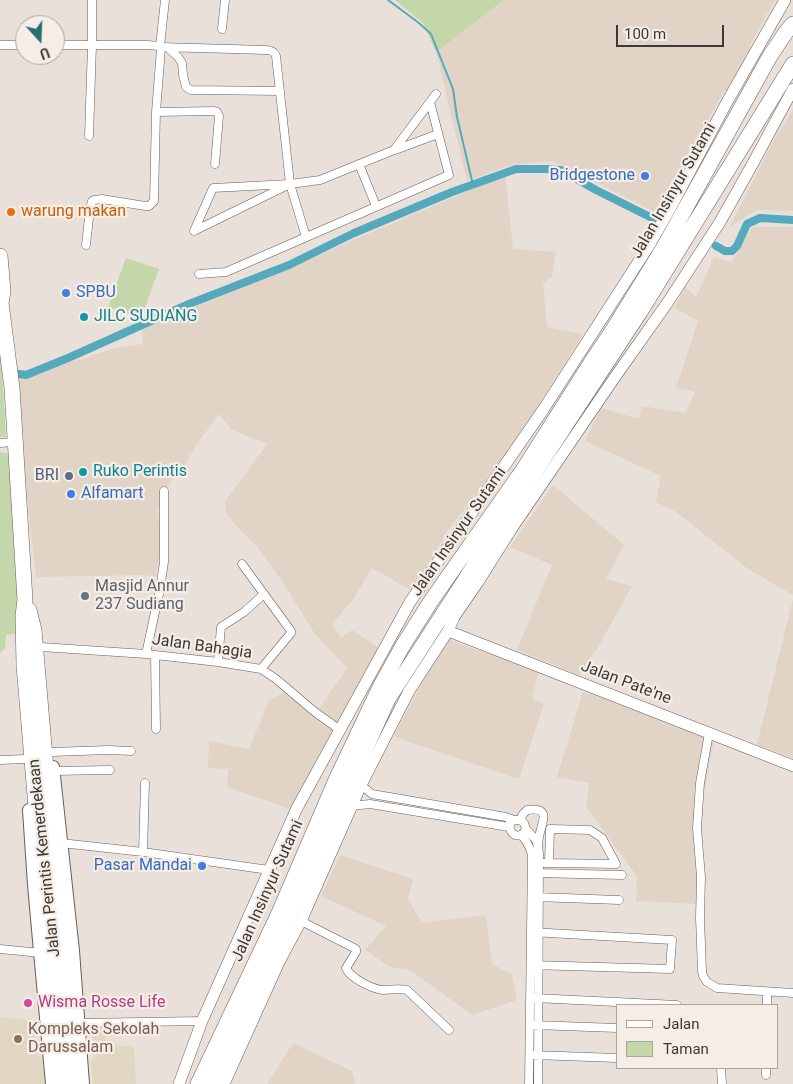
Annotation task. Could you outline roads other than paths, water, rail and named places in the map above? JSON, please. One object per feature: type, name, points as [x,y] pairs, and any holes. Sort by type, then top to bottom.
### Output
[{"type":"highway","name":"Jalan Insinyur Sutami","points":[[198,1084],[279,914],[336,780],[380,687],[402,647],[431,600],[523,470],[611,333],[664,247],[770,56],[793,24]]},
{"type":"highway","name":"Jalan Insinyur Sutami","points":[[213,1084],[388,699],[640,312],[793,64]]},
{"type":"highway","name":"Jalan Perintis Kemerdekaan","points":[[0,256],[3,291],[1,312],[12,388],[6,443],[26,600],[23,616],[28,630],[64,974],[72,1084]]},
{"type":"highway","name":"Jalan Perintis Kemerdekaan","points":[[28,630],[24,665],[52,957],[61,1084]]},
{"type":"main road","name":"Jalan Perintis Kemerdekaan","points":[[52,1084],[34,885],[19,642],[28,630],[39,637],[41,647],[73,951],[83,1084]]},
{"type":"street","points":[[88,136],[92,0]]},
{"type":"street","points":[[86,245],[92,201],[102,199],[149,206],[154,201],[156,112],[165,0]]},
{"type":"street","points":[[222,28],[225,0]]},
{"type":"street","points":[[179,1084],[202,1021],[298,808],[410,602],[533,424],[650,244],[785,0]]},
{"type":"street","points":[[0,45],[15,45]]},
{"type":"street","points":[[65,45],[148,45],[272,50],[275,52],[290,184],[306,237]]},
{"type":"street","points":[[162,47],[178,57],[182,64],[186,87],[191,90],[280,91]]},
{"type":"street","points":[[224,1084],[301,921],[361,785],[409,691],[512,528],[609,384],[668,302],[720,222],[793,89]]},
{"type":"street","points":[[394,150],[436,94]]},
{"type":"street","points":[[199,274],[226,272],[449,175],[430,102]]},
{"type":"street","points":[[156,112],[188,110],[214,110],[217,112],[219,116],[215,164]]},
{"type":"street","points":[[290,184],[194,230],[213,188],[290,184],[320,180],[438,134]]},
{"type":"street","points":[[359,164],[376,206]]},
{"type":"street","points":[[156,729],[150,654],[164,562],[164,491]]},
{"type":"street","points":[[242,564],[291,632],[261,669]]},
{"type":"street","points":[[218,662],[221,627],[244,612],[264,594]]},
{"type":"street","name":"Jalan Pate'ne","points":[[448,631],[793,766]]},
{"type":"street","name":"Jalan Bahagia","points":[[41,647],[150,654],[261,669],[276,678],[315,712],[340,730]]},
{"type":"street","points":[[709,733],[700,783],[696,828],[701,877],[702,973],[707,982],[716,988],[793,993]]},
{"type":"street","points":[[52,752],[131,751]]},
{"type":"street","points":[[0,760],[26,760]]},
{"type":"street","points":[[54,771],[110,770]]},
{"type":"street","points":[[143,852],[145,783]]},
{"type":"street","points":[[361,785],[372,794],[506,817],[524,823],[523,832],[530,848],[536,873],[534,998],[530,1025],[529,1084]]},
{"type":"street","points":[[370,804],[369,796],[372,794]]},
{"type":"street","points":[[352,806],[370,804],[509,828],[514,835],[523,832]]},
{"type":"street","points":[[509,828],[510,823],[517,820],[527,810],[534,809],[540,811],[544,816],[538,847]]},
{"type":"street","points":[[540,863],[616,864],[602,838],[590,830],[558,829],[550,829],[549,863]]},
{"type":"street","points":[[523,832],[536,840],[540,863],[536,873]]},
{"type":"street","points":[[61,843],[143,852],[269,870]]},
{"type":"street","points":[[536,873],[622,875]]},
{"type":"street","points":[[536,897],[619,900]]},
{"type":"street","points":[[301,921],[356,949],[346,968],[352,976],[377,989],[406,990],[449,1030]]},
{"type":"street","points":[[535,932],[672,940],[670,969],[535,965]]},
{"type":"street","points":[[0,949],[41,952]]},
{"type":"street","points":[[767,992],[767,1004]]},
{"type":"street","points":[[534,998],[657,1004]]},
{"type":"street","points":[[534,998],[538,1025],[538,1084]]},
{"type":"street","points":[[78,1023],[202,1021]]},
{"type":"street","points":[[530,1025],[616,1028]]},
{"type":"street","points":[[529,1055],[616,1058]]},
{"type":"street","points":[[721,1069],[722,1084]]},
{"type":"waterway","points":[[388,0],[431,34],[453,89],[457,117],[473,185]]},
{"type":"waterway","points":[[19,374],[26,375],[68,358],[189,304],[289,265],[354,233],[452,192],[516,169],[561,170],[662,223]]},
{"type":"waterway","points":[[716,246],[725,251],[732,251],[737,246],[747,224],[760,218],[793,220]]},
{"type":"place","name":"Bridgestone","points":[[645,176]]},
{"type":"place","name":"warung makan","points":[[11,212]]},
{"type":"place","name":"SPBU","points":[[66,293]]},
{"type":"place","name":"JILC SUDIANG","points":[[84,317]]},
{"type":"place","name":"Ruko Perintis","points":[[83,472]]},
{"type":"place","name":"BRI","points":[[69,476]]},
{"type":"place","name":"Alfamart","points":[[71,494]]},
{"type":"place","name":"Masjid Annur 237 Sudiang","points":[[85,596]]},
{"type":"place","name":"Pasar Mandai","points":[[202,866]]},
{"type":"place","name":"Wisma Rosse Life","points":[[28,1003]]},
{"type":"place","name":"Kompleks Sekolah Darussalam","points":[[18,1039]]}]
